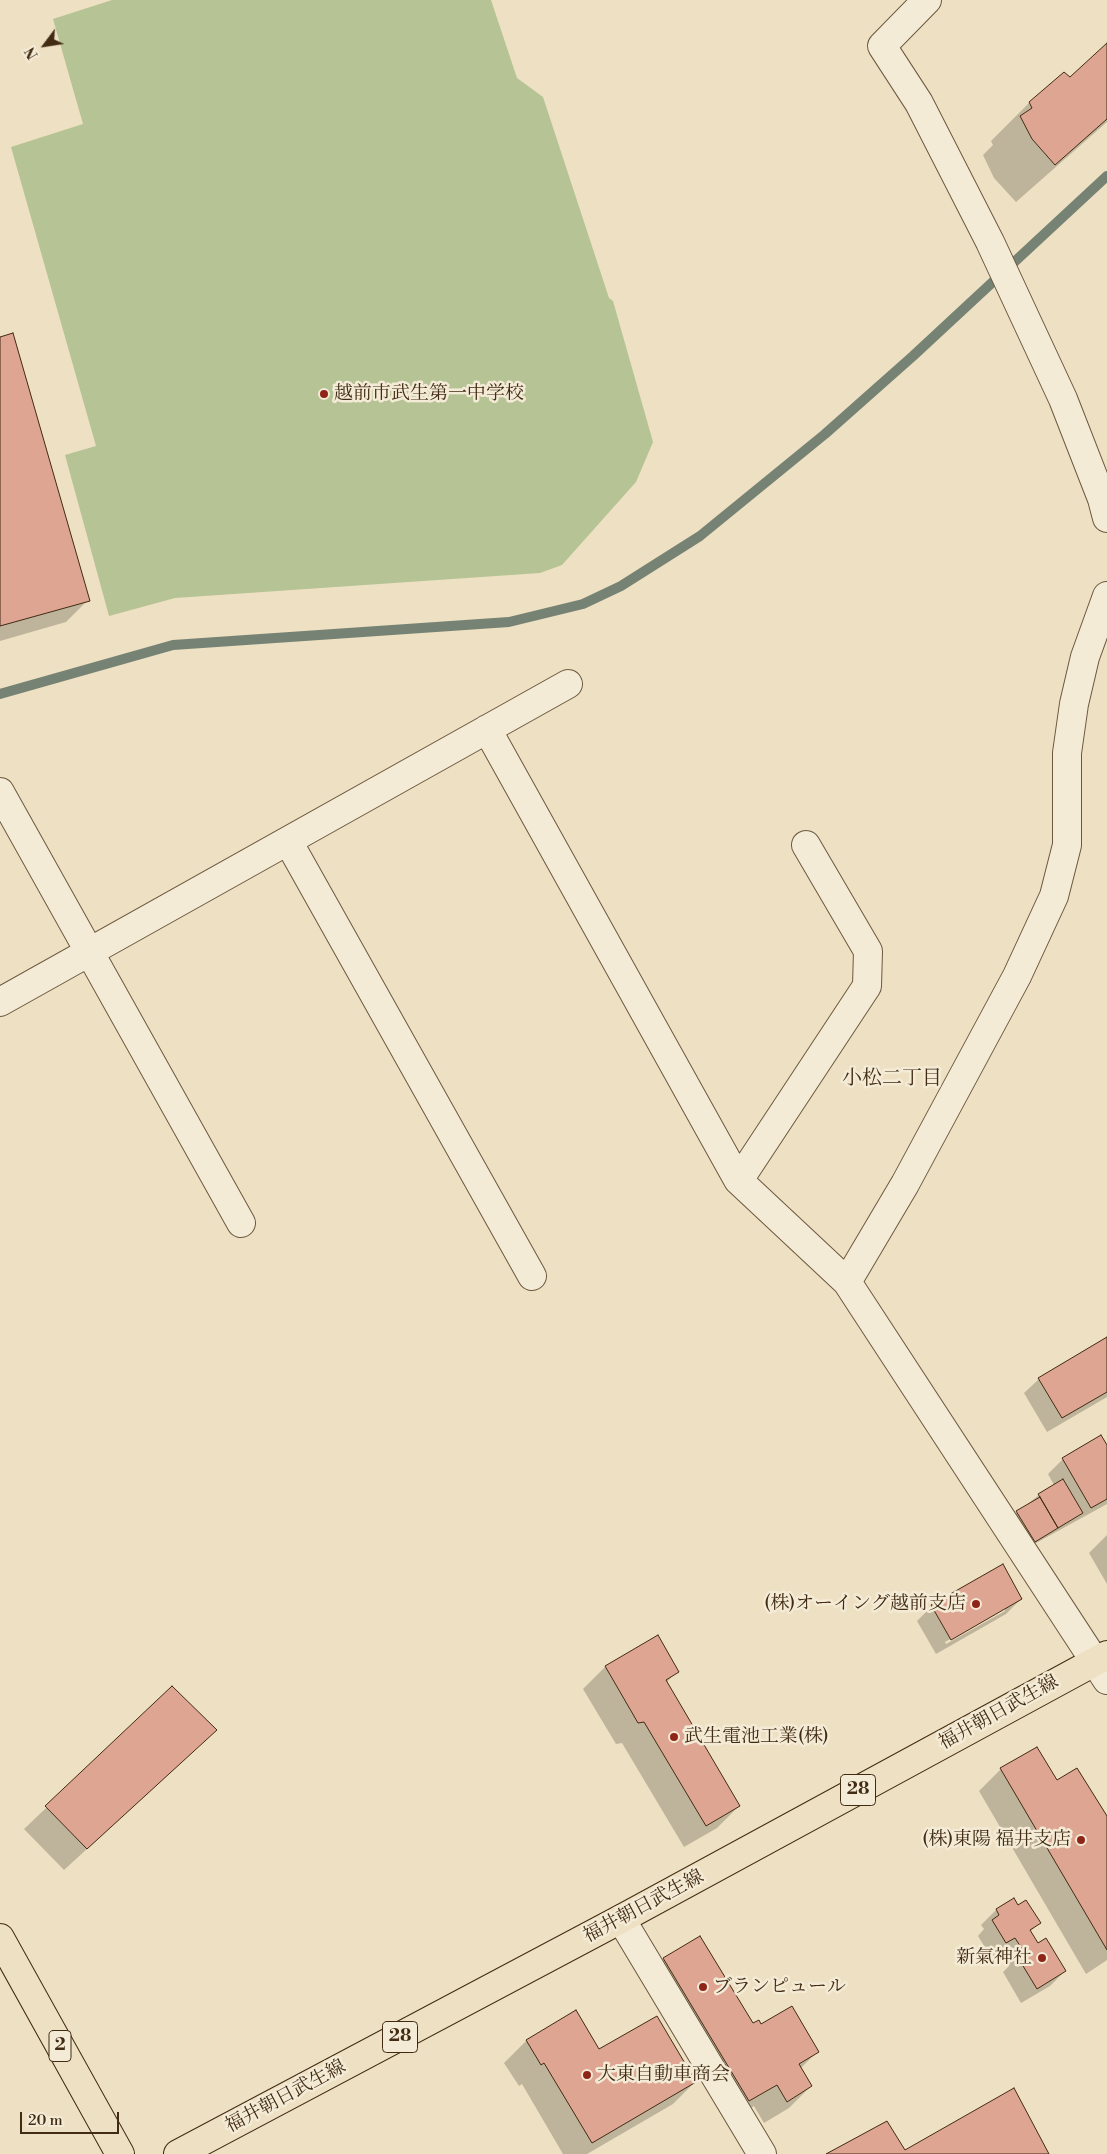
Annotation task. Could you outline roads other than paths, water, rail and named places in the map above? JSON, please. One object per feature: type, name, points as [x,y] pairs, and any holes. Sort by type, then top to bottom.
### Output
[{"type":"main road","name":"福井朝日武生線","points":[[178,2154],[1103,1665]]},
{"type":"main road","name":"2","points":[[0,1938],[120,2154]]},
{"type":"street","points":[[927,0],[882,46],[919,103],[990,242],[1064,400],[1102,499],[1107,518]]},
{"type":"street","points":[[847,1282],[905,1184],[1017,976],[1054,896],[1068,845],[1067,753],[1074,704],[1085,658],[1107,596]]},
{"type":"street","points":[[0,1002],[568,684]]},
{"type":"street","points":[[487,729],[739,1180],[847,1282],[1103,1665]]},
{"type":"street","points":[[0,792],[241,1223]]},
{"type":"street","points":[[288,841],[532,1276]]},
{"type":"street","points":[[739,1180],[868,986],[868,951],[806,845]]},
{"type":"street","points":[[621,1919],[762,2154]]},
{"type":"waterway","points":[[0,694],[173,645],[509,622],[583,604],[621,586],[700,536],[825,434],[913,356],[1107,176]]},
{"type":"place","name":"越前市武生第一中学校","points":[[324,394]]},
{"type":"place","name":"(株)オーイング越前支店","points":[[976,1604]]},
{"type":"place","name":"武生電池工業(株)","points":[[674,1737]]},
{"type":"place","name":"(株)東陽 福井支店","points":[[1081,1840]]},
{"type":"place","name":"新氣神社","points":[[1042,1958]]},
{"type":"place","name":"ブランピュール","points":[[703,1987]]},
{"type":"place","name":"大東自動車商会","points":[[587,2075]]},
{"type":"district","name":"小松二丁目","points":[[892,1079]]}]
